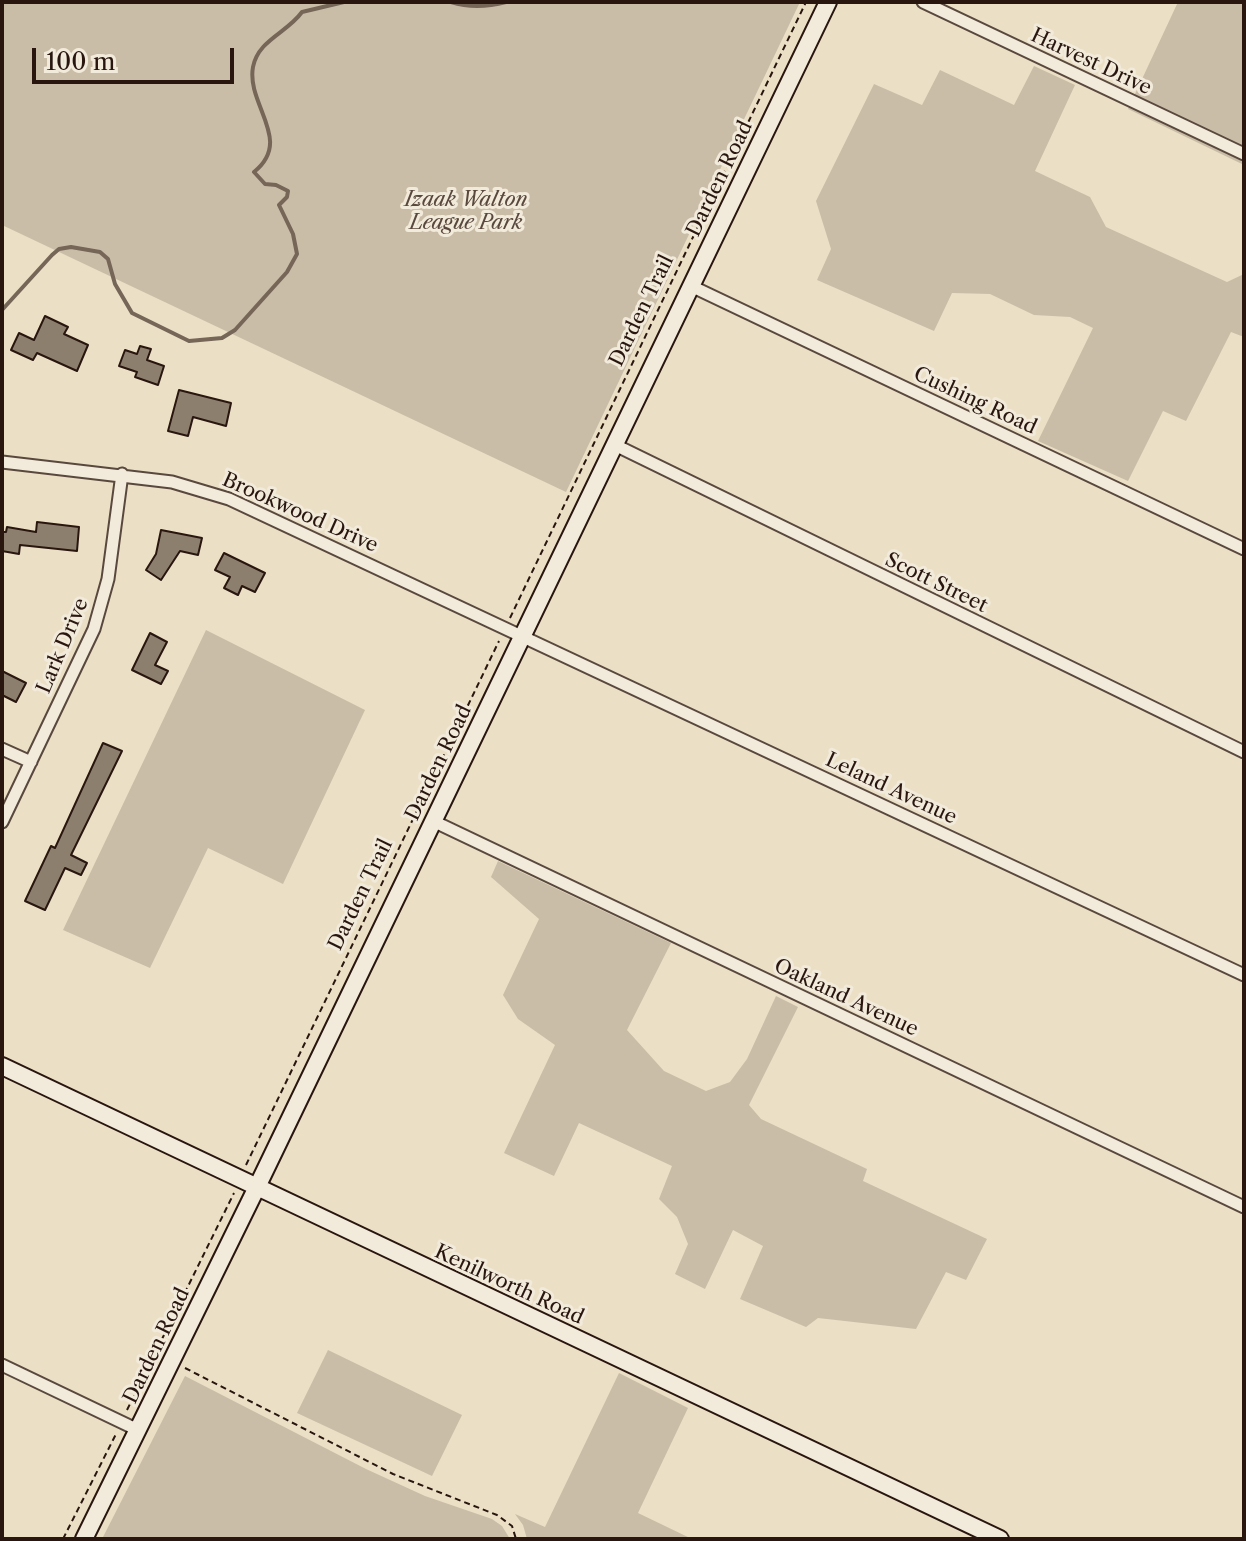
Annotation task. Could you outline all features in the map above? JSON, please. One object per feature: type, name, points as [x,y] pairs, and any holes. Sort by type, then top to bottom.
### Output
[{"type":"street","name":"Darden Road","points":[[84,1539],[828,2]]},
{"type":"street","name":"Harvest Drive","points":[[923,2],[1244,154]]},
{"type":"street","name":"Cushing Road","points":[[691,286],[1244,549]]},
{"type":"street","name":"Scott Street","points":[[613,444],[1244,752]]},
{"type":"street","name":"Brookwood Drive","points":[[2,462],[172,482],[229,499],[523,635]]},
{"type":"street","name":"Lark Drive","points":[[2,822],[94,629],[103,600],[122,474]]},
{"type":"street","name":"Leland Avenue","points":[[523,635],[1244,975]]},
{"type":"street","points":[[2,749],[31,762]]},
{"type":"street","name":"Oakland Avenue","points":[[433,821],[1244,1207]]},
{"type":"street","name":"Kenilworth Road","points":[[2,1066],[1000,1539]]},
{"type":"street","points":[[2,1365],[138,1430]]},
{"type":"path","name":"Darden Trail","points":[[63,1539],[240,1179],[806,2]]},
{"type":"path","points":[[183,1367],[393,1474],[497,1515],[512,1526],[516,1539]]},
{"type":"green space","name":"Izaak Walton League Park","points":[[2,2],[800,2],[566,492],[2,225]]},
{"type":"green space","points":[[1178,2],[1244,2],[1244,165],[1128,109]]},
{"type":"green space","points":[[1034,66],[1075,85],[1035,171],[1090,197],[1106,227],[1227,282],[1244,274],[1244,337],[1231,332],[1186,421],[1163,411],[1128,481],[1038,441],[1093,328],[1070,317],[1034,315],[990,294],[952,293],[934,331],[817,280],[831,249],[816,201],[874,84],[922,105],[940,70],[1014,105]]},
{"type":"green space","points":[[206,630],[365,710],[283,884],[208,848],[150,968],[63,930]]},
{"type":"green space","points":[[498,861],[671,943],[627,1030],[664,1071],[706,1091],[730,1082],[747,1059],[776,996],[798,1007],[749,1105],[761,1119],[867,1169],[863,1181],[987,1239],[966,1280],[946,1272],[916,1329],[818,1318],[806,1327],[740,1299],[763,1246],[733,1230],[705,1289],[675,1274],[688,1244],[677,1217],[659,1199],[672,1166],[579,1123],[554,1176],[504,1153],[555,1045],[518,1019],[503,995],[539,919],[491,877]]},
{"type":"green space","points":[[328,1350],[462,1415],[432,1476],[297,1413]]},
{"type":"green space","points":[[619,1373],[688,1408],[638,1513],[692,1539],[527,1539],[523,1525],[515,1514],[545,1527]]},
{"type":"green space","points":[[185,1376],[366,1469],[425,1496],[492,1519],[502,1526],[510,1539],[102,1539]]},
{"type":"building","points":[[45,316],[68,327],[64,334],[88,345],[77,371],[37,353],[33,360],[11,350],[19,333],[34,340]]},
{"type":"building","points":[[140,346],[151,349],[147,360],[164,366],[158,385],[135,377],[137,372],[119,366],[125,350],[137,354]]},
{"type":"building","points":[[179,390],[231,403],[226,426],[193,417],[188,436],[168,431]]},
{"type":"building","points":[[37,522],[79,527],[77,551],[20,545],[19,554],[2,551],[2,532],[6,532],[7,527],[36,532]]},
{"type":"building","points":[[161,530],[202,538],[198,555],[180,551],[161,580],[146,570],[156,554]]},
{"type":"building","points":[[224,553],[265,573],[255,592],[242,586],[238,595],[224,588],[230,577],[215,570]]},
{"type":"building","points":[[150,633],[167,642],[155,665],[168,671],[161,684],[132,670]]},
{"type":"building","points":[[2,671],[26,683],[16,702],[2,695]]},
{"type":"building","points":[[103,743],[122,751],[71,855],[87,863],[81,875],[65,868],[45,910],[25,901],[51,846],[55,848]]},
{"type":"waterway","points":[[2,310],[52,255],[59,249],[71,247],[100,252],[108,259],[115,284],[132,313],[189,341],[222,338],[235,330],[287,272],[297,254],[293,234],[279,205],[287,197],[288,191],[265,184],[254,172],[265,160],[270,147],[253,81],[253,67],[267,43],[302,12],[344,2]]},
{"type":"waterway","points":[[451,2],[478,6],[506,2]]}]
